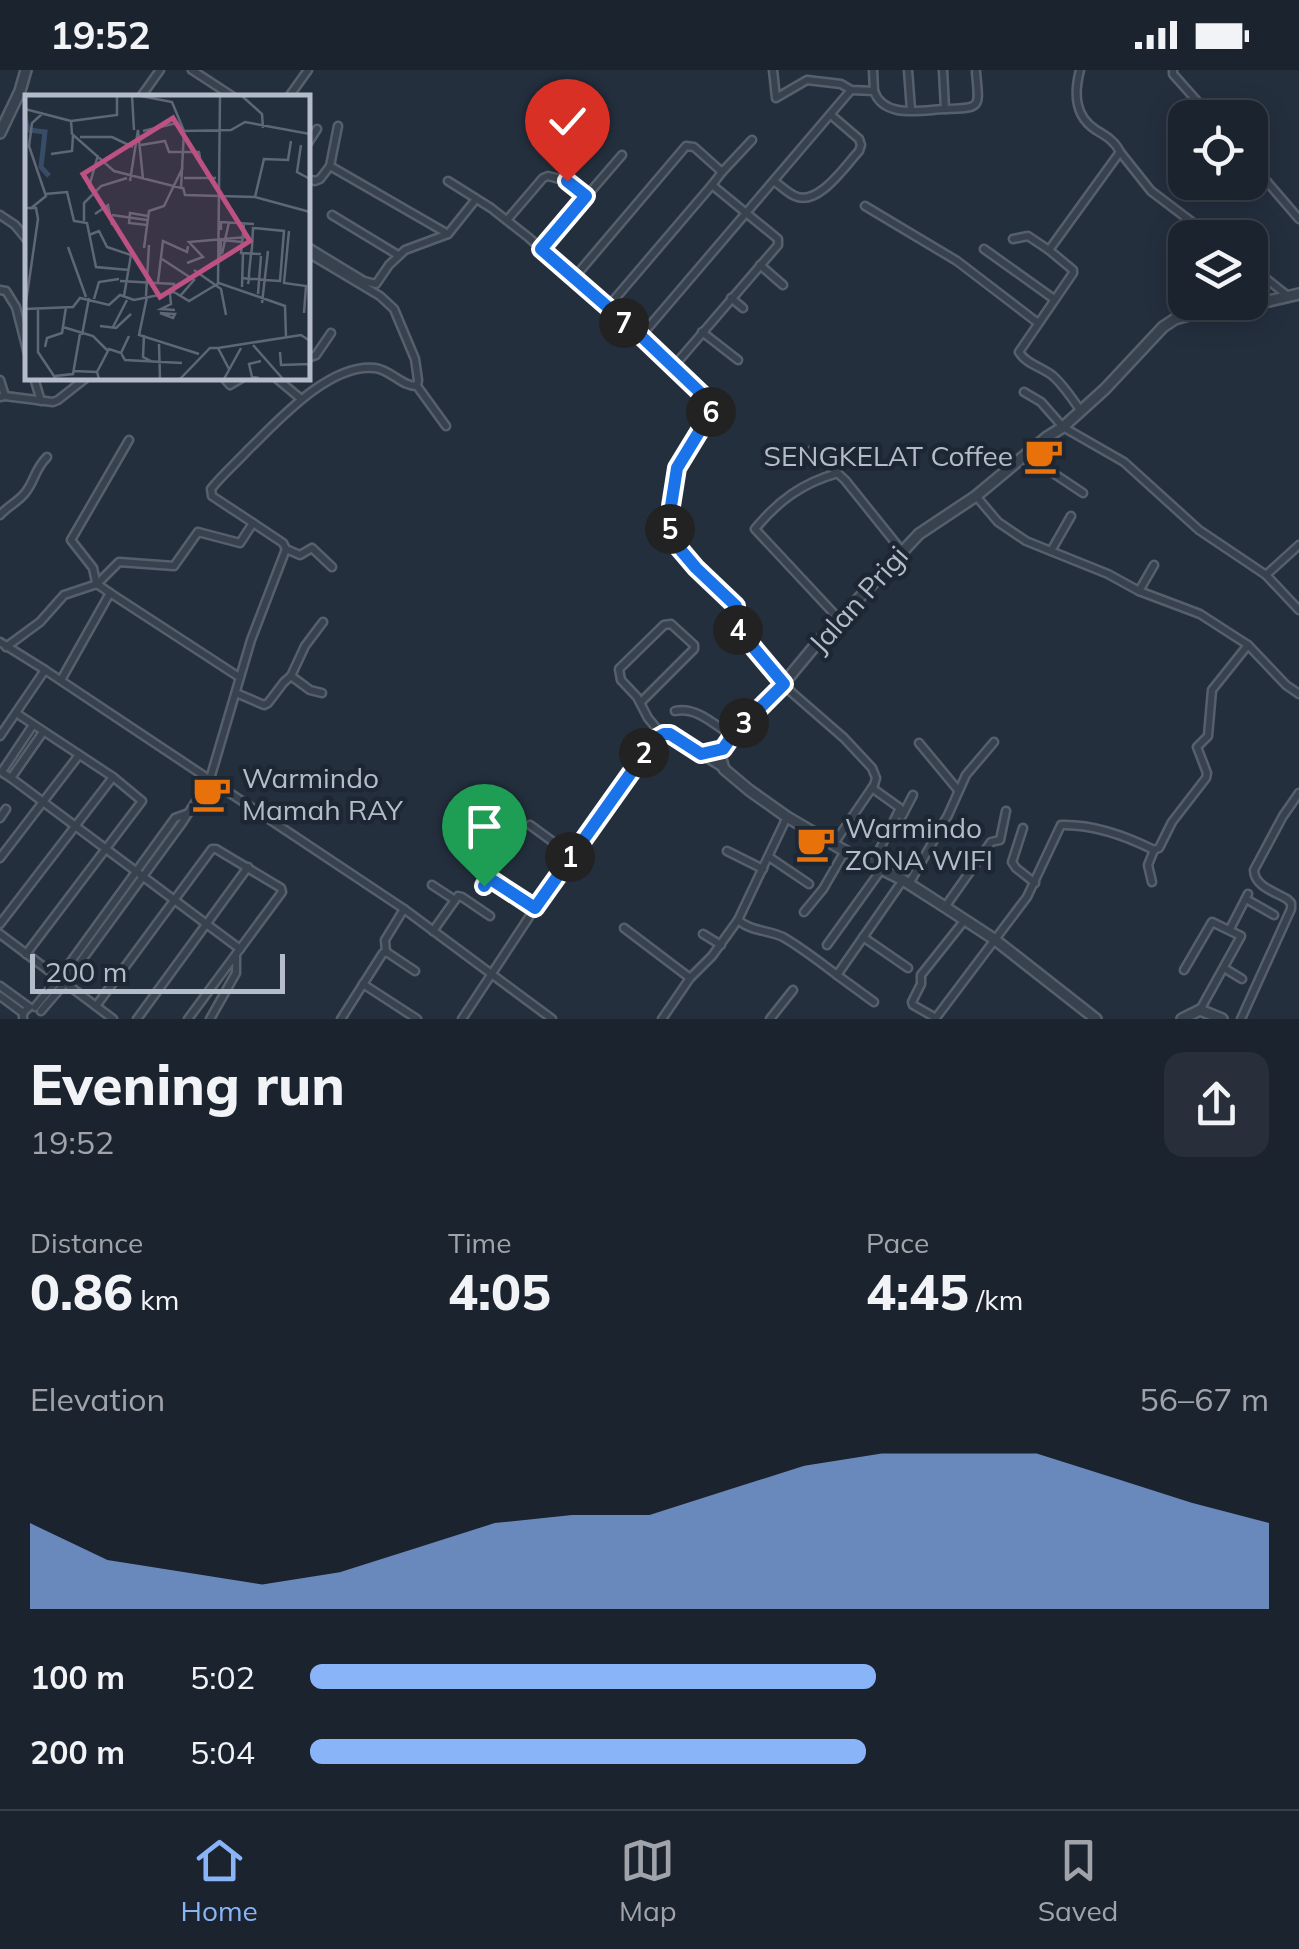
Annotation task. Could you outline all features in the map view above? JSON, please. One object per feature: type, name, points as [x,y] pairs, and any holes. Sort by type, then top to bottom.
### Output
[{"type":"street","points":[[0,134],[26,70]]},
{"type":"street","points":[[142,95],[160,70]]},
{"type":"street","points":[[192,70],[230,95]]},
{"type":"street","points":[[290,95],[308,70]]},
{"type":"street","points":[[773,70],[776,98],[807,80],[874,91]]},
{"type":"street","points":[[807,70],[807,80]]},
{"type":"street","points":[[840,70],[840,84]]},
{"type":"street","points":[[873,70],[876,98],[892,110],[971,108],[978,100],[976,72]]},
{"type":"street","points":[[908,70],[911,110]]},
{"type":"street","points":[[943,70],[945,109]]},
{"type":"street","points":[[1080,70],[1076,100],[1084,120],[1114,141],[1151,191],[1189,220]]},
{"type":"street","points":[[1173,70],[1196,100]]},
{"type":"street","points":[[641,336],[850,90]]},
{"type":"street","points":[[774,182],[798,198],[820,194],[859,151],[860,139],[830,114]]},
{"type":"street","points":[[310,180],[320,179],[330,166],[338,126]]},
{"type":"street","points":[[310,141],[317,129]]},
{"type":"street","points":[[606,308],[752,140]]},
{"type":"street","points":[[573,279],[686,146],[694,147],[722,172]]},
{"type":"street","points":[[1048,250],[1120,152]]},
{"type":"street","points":[[541,249],[622,156]]},
{"type":"street","points":[[330,166],[448,234]]},
{"type":"street","points":[[507,220],[548,176],[567,181],[586,196]]},
{"type":"street","points":[[448,181],[507,220],[707,399],[712,410],[677,468],[671,533],[696,568],[736,606],[737,628],[784,684],[872,768],[876,778],[872,788],[833,844]]},
{"type":"street","points":[[1268,183],[1299,218]]},
{"type":"street","points":[[674,366],[778,245],[778,239],[712,185]]},
{"type":"street","points":[[310,251],[372,284],[379,282],[398,255],[448,234],[479,200]]},
{"type":"street","points":[[866,206],[957,261],[1038,323]]},
{"type":"street","points":[[0,215],[25,238]]},
{"type":"street","points":[[332,216],[398,255]]},
{"type":"street","points":[[1013,240],[1028,236],[1073,270],[1021,348],[1020,356],[1057,379],[1080,410]]},
{"type":"street","points":[[984,249],[1054,299]]},
{"type":"street","points":[[310,251],[394,309],[416,359],[416,386]]},
{"type":"street","points":[[760,265],[784,285]]},
{"type":"street","points":[[1268,278],[1294,296]]},
{"type":"street","points":[[0,290],[6,291],[25,317]]},
{"type":"street","name":"Jalan Prigi","points":[[723,749],[929,525],[976,496],[1062,427],[1163,327],[1175,318],[1294,296]]},
{"type":"street","points":[[731,298],[744,308]]},
{"type":"street","points":[[16,307],[25,342]]},
{"type":"street","points":[[702,332],[738,360]]},
{"type":"street","points":[[310,358],[316,356],[331,333]]},
{"type":"street","points":[[332,567],[312,548],[300,555],[286,549],[212,496],[211,489],[300,398],[350,372],[381,369],[416,386],[446,426]]},
{"type":"street","points":[[0,380],[2,396],[42,401],[58,400],[83,380]]},
{"type":"street","points":[[35,380],[42,401]]},
{"type":"street","points":[[281,380],[300,398]]},
{"type":"street","points":[[1024,392],[1040,402],[1062,427],[1124,462],[1199,530],[1266,575],[1299,610]]},
{"type":"street","points":[[128,440],[71,540],[89,562],[95,578],[110,593],[239,677]]},
{"type":"street","points":[[812,450],[838,473],[902,551]]},
{"type":"street","points":[[0,515],[24,494],[35,470],[47,457]]},
{"type":"street","points":[[1024,457],[1083,493]]},
{"type":"street","points":[[838,473],[805,484],[755,529],[839,619]]},
{"type":"street","points":[[976,496],[998,522],[1026,541],[1200,614],[1248,646],[1299,694]]},
{"type":"street","points":[[1051,551],[1071,516]]},
{"type":"street","points":[[253,524],[240,543],[198,532],[174,566],[120,562],[64,595],[40,622],[3,645],[404,909],[552,1019]]},
{"type":"street","points":[[1266,575],[1299,545]]},
{"type":"street","points":[[32,1013],[62,981],[140,874],[175,818],[188,813],[210,780],[250,640],[286,549]]},
{"type":"street","points":[[1140,591],[1154,565]]},
{"type":"street","points":[[61,680],[110,593]]},
{"type":"street","points":[[236,693],[268,704],[291,676],[305,646],[323,622]]},
{"type":"street","points":[[641,702],[694,649],[671,624],[664,625],[620,669],[621,680],[662,735]]},
{"type":"street","points":[[1152,882],[1148,864],[1154,850],[1206,778],[1197,746],[1208,736],[1212,690],[1248,646]]},
{"type":"street","points":[[0,736],[45,670]]},
{"type":"street","points":[[291,676],[310,690],[322,693]]},
{"type":"street","points":[[674,711],[694,711],[732,736]]},
{"type":"street","points":[[16,713],[142,800],[26,954]]},
{"type":"street","points":[[33,725],[3,770],[207,924],[238,952]]},
{"type":"street","points":[[11,778],[43,732]]},
{"type":"street","points":[[462,1019],[650,745],[670,734],[787,817],[945,907],[1096,1019]]},
{"type":"street","points":[[837,975],[906,882],[948,815],[958,790],[994,742]]},
{"type":"street","points":[[919,743],[958,790]]},
{"type":"street","points":[[701,754],[723,749],[724,769]]},
{"type":"street","points":[[0,858],[79,754]]},
{"type":"street","points":[[0,924],[113,777]]},
{"type":"street","points":[[872,788],[900,808],[876,867]]},
{"type":"street","points":[[1241,1019],[1291,909],[1291,903],[1257,882],[1254,870],[1299,793]]},
{"type":"street","points":[[827,945],[876,867],[913,796]]},
{"type":"street","points":[[0,818],[6,809]]},
{"type":"street","points":[[945,907],[991,842],[1000,840],[1006,811]]},
{"type":"street","points":[[662,1019],[738,920],[787,817]]},
{"type":"street","points":[[964,921],[921,975],[912,1002],[936,1019],[1028,897],[1059,827],[1064,824],[1110,832],[1154,850]]},
{"type":"street","points":[[530,825],[571,856]]},
{"type":"street","points":[[1023,828],[1012,862],[1035,882]]},
{"type":"street","points":[[476,832],[502,854],[484,886]]},
{"type":"street","points":[[96,1006],[216,849],[282,892],[190,1018]]},
{"type":"street","points":[[727,851],[764,869]]},
{"type":"street","points":[[804,912],[821,892],[844,851]]},
{"type":"street","points":[[769,857],[810,884]]},
{"type":"street","points":[[137,1019],[248,868]]},
{"type":"street","points":[[489,878],[535,908]]},
{"type":"street","points":[[432,885],[455,900]]},
{"type":"street","points":[[434,931],[458,896],[490,916]]},
{"type":"street","points":[[1230,929],[1247,896],[1274,915]]},
{"type":"street","points":[[404,909],[384,940],[386,952],[415,971]]},
{"type":"street","points":[[738,920],[785,938],[874,1002]]},
{"type":"street","points":[[1182,1019],[1200,1010],[1240,935],[1212,922],[1184,970]]},
{"type":"street","points":[[624,928],[690,978]]},
{"type":"street","points":[[0,934],[113,1019]]},
{"type":"street","points":[[702,934],[721,945]]},
{"type":"street","points":[[863,936],[908,968]]},
{"type":"street","points":[[210,1019],[236,973],[238,952]]},
{"type":"street","points":[[344,1018],[386,952]]},
{"type":"street","points":[[1224,968],[1242,979]]},
{"type":"street","points":[[363,984],[416,1019]]},
{"type":"street","points":[[0,986],[32,1013]]},
{"type":"street","points":[[770,1019],[794,990]]},
{"type":"street","points":[[0,996],[32,1013]]},
{"type":"street","points":[[1200,1010],[1222,1019]]},
{"type":"place","name":"SENGKELAT Coffee","points":[[1043,455]]},
{"type":"place","name":"Warmindo Mamah RAY","points":[[212,793]]},
{"type":"place","name":"Warmindo ZONA WIFI","points":[[815,843]]},
{"type":"route","points":[[484,886],[489,878],[535,908],[655,739],[670,734],[701,754],[723,749],[784,684],[737,628],[736,606],[696,568],[671,533],[674,479],[712,410],[707,399],[541,249],[586,196],[567,181]]}]
